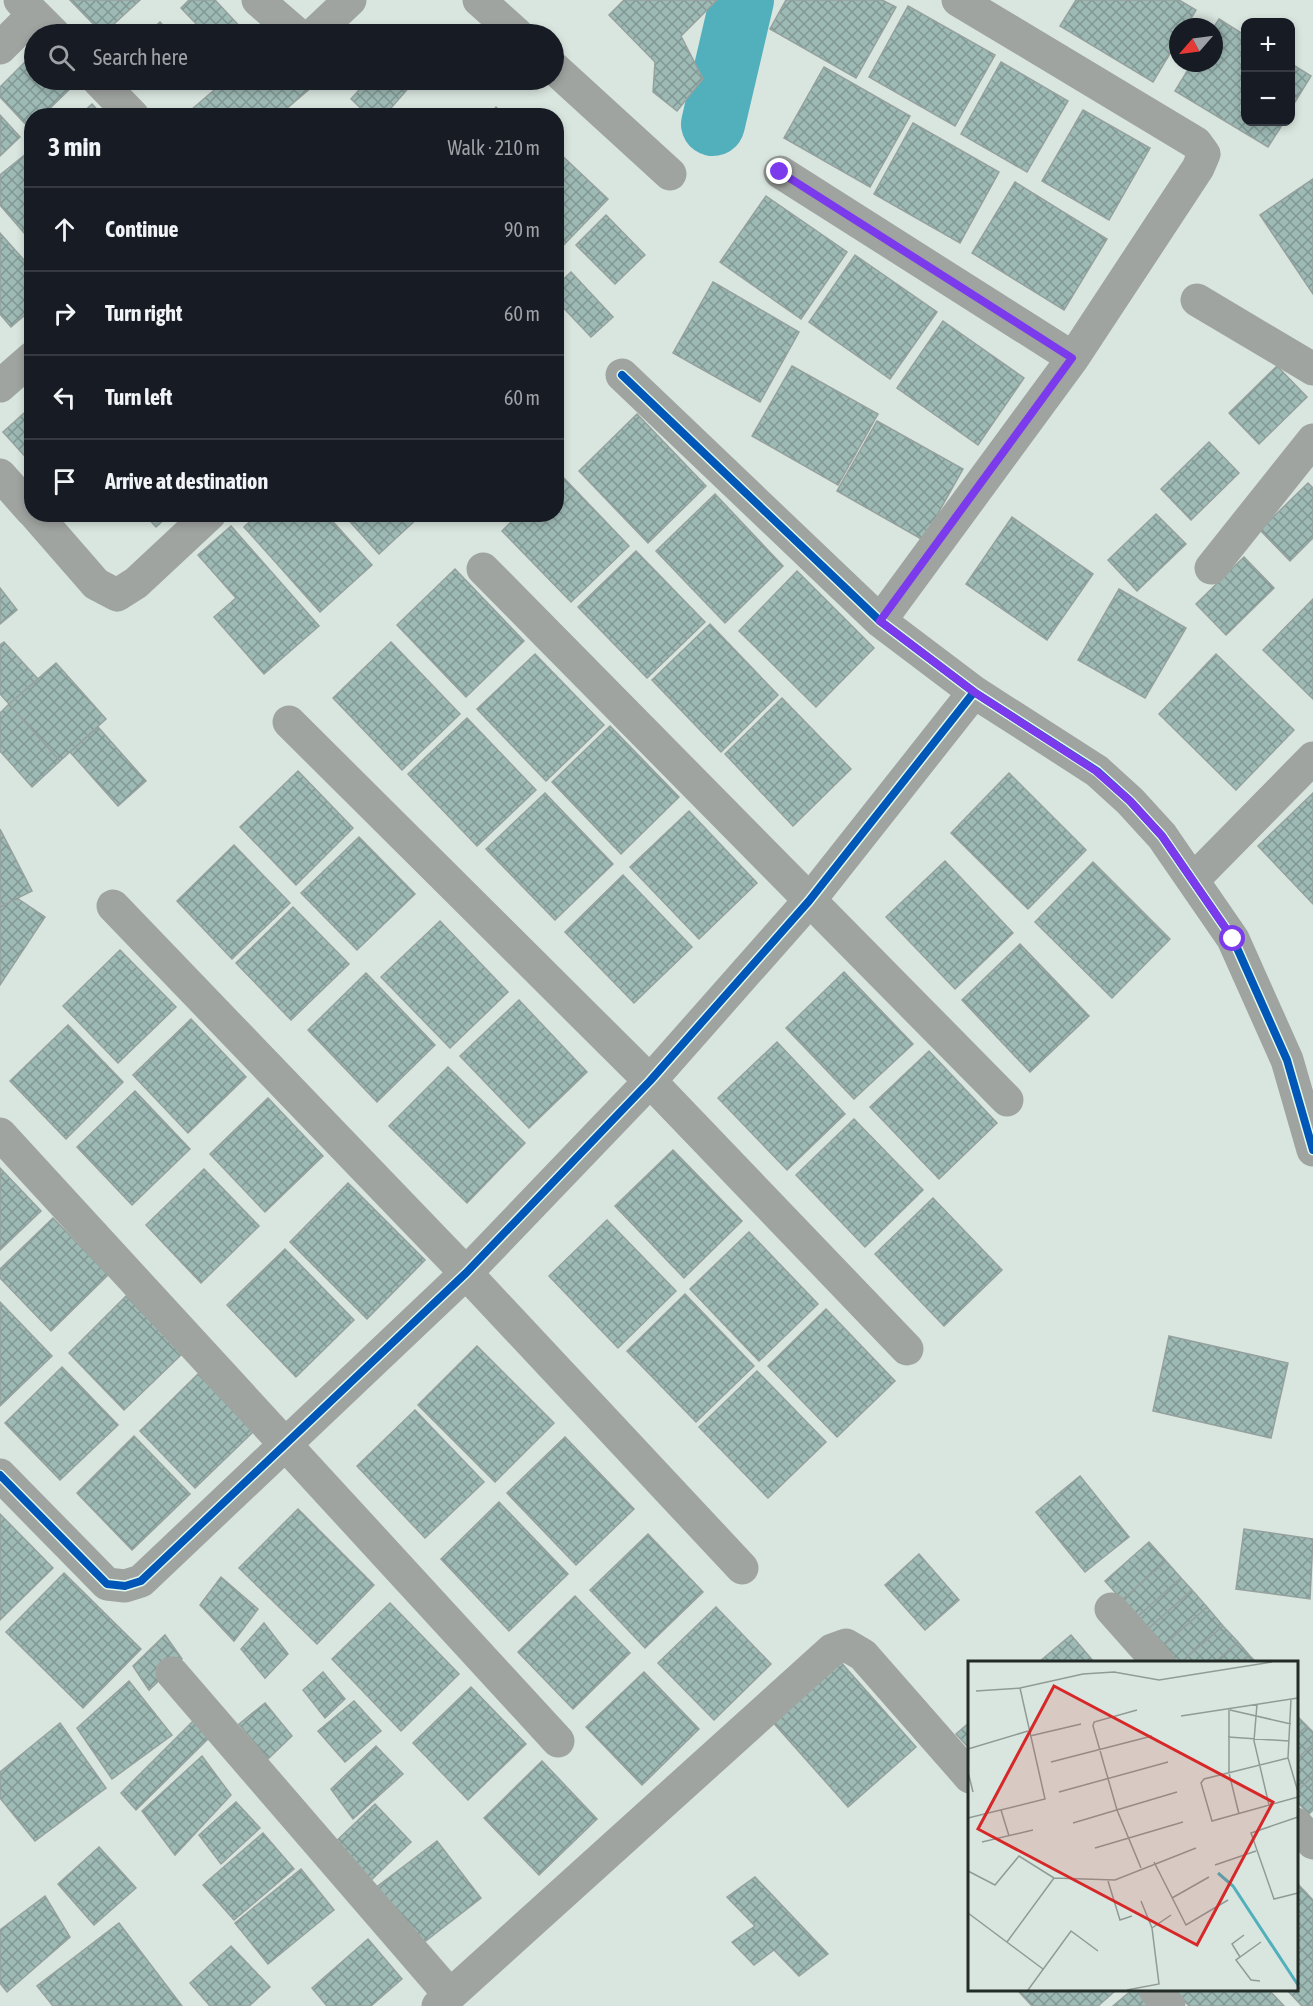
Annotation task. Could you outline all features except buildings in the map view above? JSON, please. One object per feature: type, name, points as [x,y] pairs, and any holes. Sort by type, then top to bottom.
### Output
[{"type":"street","points":[[258,0],[286,24]]},
{"type":"street","points":[[325,24],[350,0]]},
{"type":"street","points":[[479,0],[506,24]]},
{"type":"street","points":[[880,621],[1072,358],[1198,168],[1204,154],[1196,143],[958,0]]},
{"type":"street","points":[[0,48],[24,27]]},
{"type":"street","points":[[564,77],[670,174]]},
{"type":"street","points":[[108,90],[125,108]]},
{"type":"street","points":[[780,172],[1072,358]]},
{"type":"street","points":[[1197,300],[1313,369]]},
{"type":"street","points":[[0,386],[24,365]]},
{"type":"street","points":[[622,375],[880,621],[974,692],[1096,771],[1130,801],[1162,836],[1233,939],[1287,1060],[1313,1149]]},
{"type":"street","points":[[1211,568],[1313,440]]},
{"type":"street","points":[[0,476],[24,502]]},
{"type":"street","points":[[41,522],[96,585],[117,595],[136,583],[201,522]]},
{"type":"street","points":[[483,570],[1007,1100]]},
{"type":"street","points":[[0,1475],[107,1584],[124,1586],[141,1581],[466,1273],[650,1081],[809,901],[974,692]]},
{"type":"street","points":[[290,722],[650,1081],[907,1349]]},
{"type":"street","points":[[1193,880],[1313,758]]},
{"type":"street","points":[[113,906],[466,1273],[742,1568]]},
{"type":"street","points":[[0,1134],[558,1741]]},
{"type":"street","points":[[1111,1609],[1157,1661]]},
{"type":"street","points":[[171,1673],[444,2001],[832,1650],[846,1645],[863,1656],[968,1776]]},
{"type":"street","points":[[1298,1826],[1313,1843]]},
{"type":"street","points":[[1157,1991],[1169,2006]]},
{"type":"waterway","points":[[713,124],[742,0]]},
{"type":"cycle path","points":[[622,375],[880,621],[974,692],[1097,771],[1130,801],[1162,836],[1233,939],[1287,1060],[1313,1150]]},
{"type":"cycle path","points":[[0,1475],[107,1584],[125,1586],[141,1581],[466,1273],[650,1081],[809,901],[974,692]]},
{"type":"route","points":[[780,172],[1072,358],[880,621],[974,692],[1096,771],[1130,801],[1162,836],[1233,939]]}]
